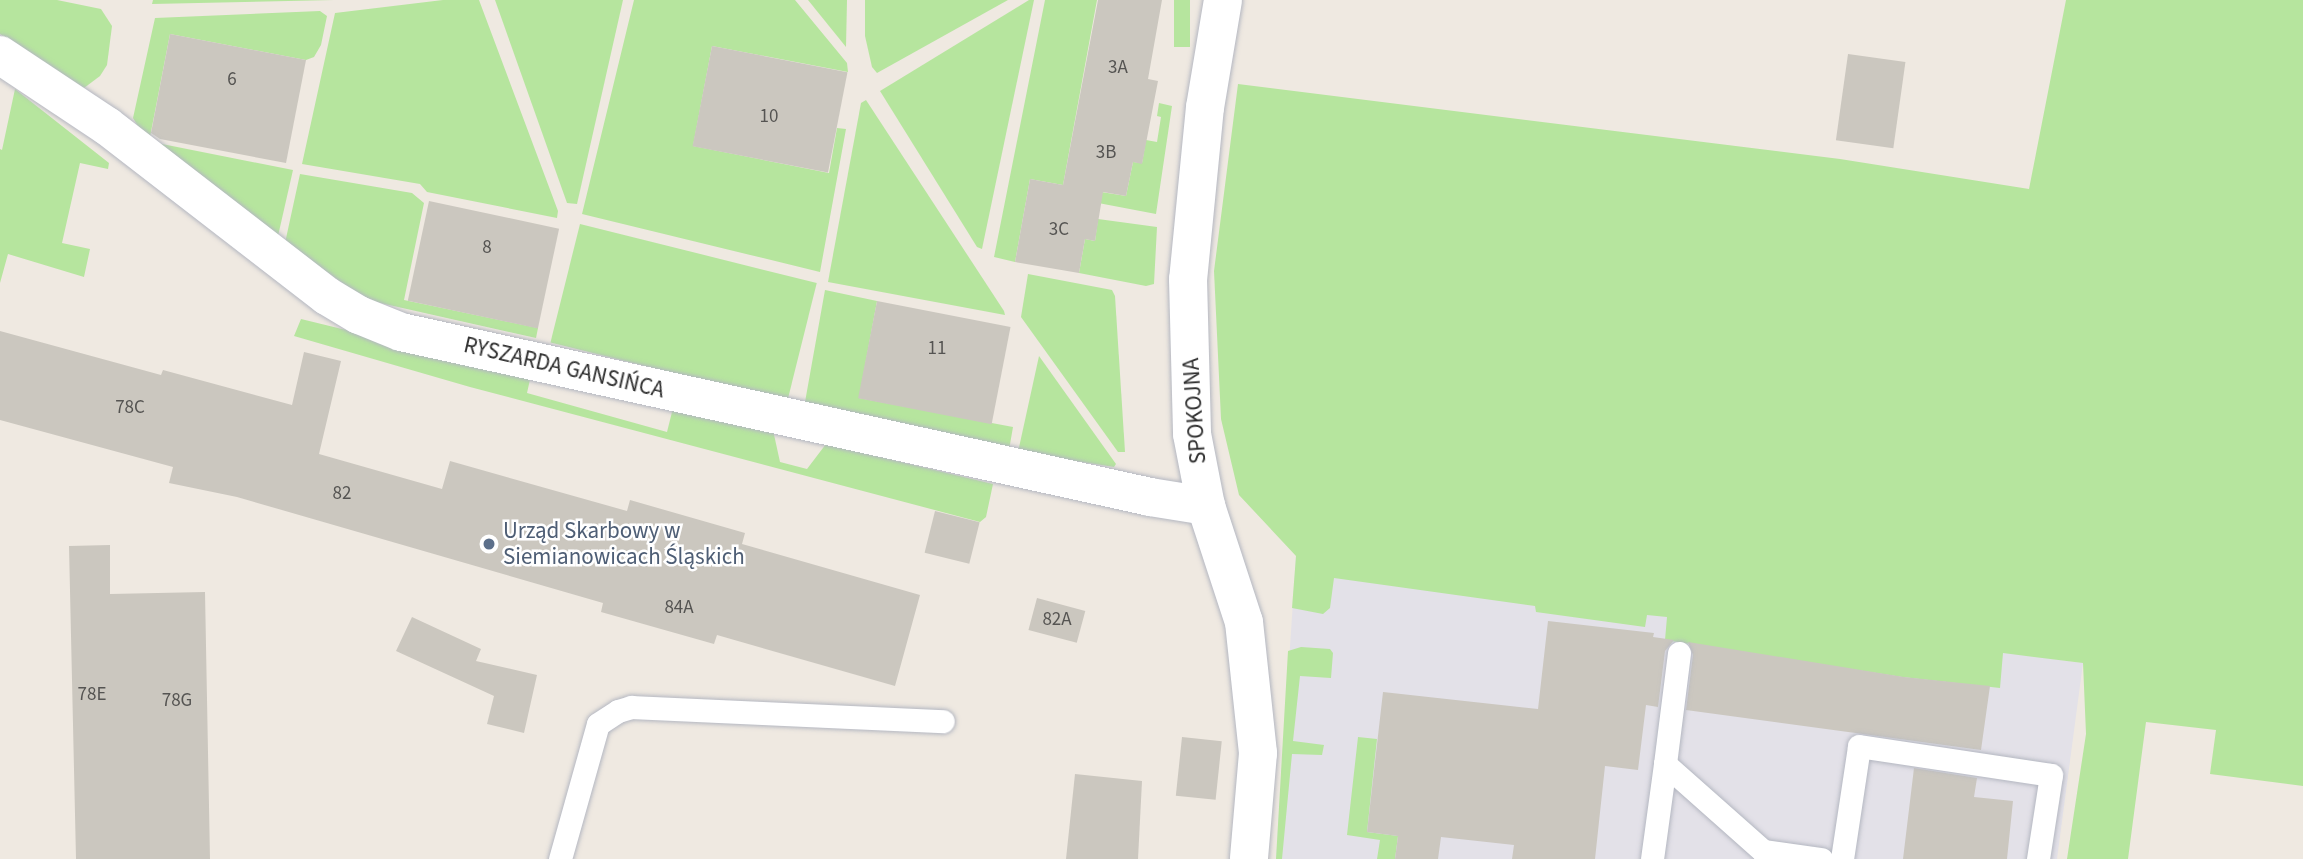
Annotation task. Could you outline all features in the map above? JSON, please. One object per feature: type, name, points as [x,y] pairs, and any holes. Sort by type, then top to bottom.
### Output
[{"type":"street","name":"SPOKOJNA","points":[[1223,0],[1205,107],[1188,279],[1192,434],[1206,506],[1244,622],[1258,753],[1249,859]]},
{"type":"street","name":"RYSZARDA GANSIŃCA","points":[[0,55],[107,126],[327,296],[359,315],[401,332],[1137,495],[1206,506]]},
{"type":"lane","points":[[1652,859],[1679,653]]},
{"type":"lane","points":[[560,859],[598,724],[618,711],[631,707],[943,721]]},
{"type":"lane","points":[[1842,859],[1859,746],[2051,775],[2038,859]]},
{"type":"lane","points":[[1665,764],[1763,851],[1822,859]]},
{"type":"shaded area","points":[[1296,556],[2083,663],[2057,859],[1276,859]]},
{"type":"green space","points":[[0,0],[57,0],[101,9],[112,26],[107,65],[100,76],[84,88],[0,34]]},
{"type":"green space","points":[[153,0],[334,0],[152,4]]},
{"type":"green space","points":[[443,0],[479,0],[558,211],[557,218],[427,192],[420,184],[302,164],[335,13]]},
{"type":"green space","points":[[495,0],[623,0],[577,204],[567,203]]},
{"type":"green space","points":[[634,0],[795,0],[847,63],[848,72],[712,46],[693,146],[829,173],[837,128],[846,129],[820,272],[582,214]]},
{"type":"green space","points":[[808,0],[847,0],[846,47]]},
{"type":"green space","points":[[865,0],[1008,0],[877,73],[872,67],[865,36]]},
{"type":"green space","points":[[1029,0],[1034,0],[982,249],[977,247],[880,91]]},
{"type":"green space","points":[[1045,0],[1097,0],[1063,185],[1030,179],[1015,262],[994,257]]},
{"type":"green space","points":[[1174,0],[1190,0],[1190,47],[1174,47]]},
{"type":"green space","points":[[2066,0],[2303,0],[2303,786],[2210,774],[2216,730],[2146,722],[2128,859],[2067,859],[2086,734],[2083,663],[2003,653],[2000,688],[1902,677],[1665,640],[1667,617],[1647,615],[1645,627],[1536,612],[1535,606],[1334,578],[1330,608],[1323,614],[1292,608],[1296,556],[1239,495],[1221,419],[1214,271],[1238,84],[1840,159],[2029,189]]},
{"type":"green space","points":[[320,11],[327,16],[321,45],[314,57],[306,60],[170,34],[150,137],[142,133],[133,118],[155,18]]},
{"type":"green space","points":[[15,89],[109,163],[108,169],[80,163],[62,243],[90,249],[84,277],[8,254],[0,283],[0,149],[2,150]]},
{"type":"green space","points":[[866,100],[1005,315],[828,282],[861,103]]},
{"type":"green space","points":[[1159,103],[1172,106],[1156,214],[1093,202],[1095,191],[1126,196],[1133,162],[1142,163],[1146,140],[1157,142],[1161,117],[1157,116]]},
{"type":"green space","points":[[157,143],[293,170],[278,236]]},
{"type":"green space","points":[[300,174],[412,193],[424,203],[404,300],[538,328],[536,338],[367,300],[285,243]]},
{"type":"green space","points":[[1098,219],[1157,227],[1154,284],[1146,286],[1079,273],[1085,239],[1095,241]]},
{"type":"green space","points":[[580,224],[817,283],[787,401],[550,342]]},
{"type":"green space","points":[[1028,274],[1112,290],[1115,296],[1125,452],[1118,452],[1021,317]]},
{"type":"green space","points":[[825,290],[877,301],[859,398],[1013,427],[1009,450],[805,402]]},
{"type":"green space","points":[[301,319],[531,375],[527,393],[667,432],[673,408],[773,430],[780,462],[807,469],[826,444],[993,484],[986,517],[980,522],[470,387],[294,336]]},
{"type":"green space","points":[[1039,356],[1116,464],[1114,467],[1018,452]]},
{"type":"green space","points":[[1301,647],[1330,649],[1333,653],[1331,678],[1300,676],[1293,741],[1324,745],[1322,755],[1292,754],[1282,859],[1276,859],[1288,651]]},
{"type":"green space","points":[[1358,737],[1377,739],[1367,832],[1398,836],[1395,859],[1377,859],[1380,840],[1347,835]]},
{"type":"building","points":[[1098,0],[1162,0],[1148,79],[1158,81],[1142,164],[1133,162],[1126,196],[1103,192],[1095,241],[1085,239],[1079,273],[1015,262],[1030,179],[1063,185]]},
{"type":"building","points":[[170,34],[306,60],[286,163],[160,139],[151,133]]},
{"type":"building","points":[[712,46],[847,72],[828,172],[693,146]]},
{"type":"building","points":[[1848,54],[1905,62],[1893,148],[1836,140]]},
{"type":"building","points":[[429,201],[559,229],[538,328],[408,301]]},
{"type":"building","points":[[877,301],[1011,327],[992,424],[858,398]]},
{"type":"building","points":[[0,331],[161,375],[163,370],[292,405],[304,352],[341,361],[319,454],[442,489],[450,461],[627,511],[630,500],[745,533],[742,544],[920,595],[895,686],[717,635],[714,644],[601,612],[603,603],[237,497],[169,483],[173,467],[0,420]]},
{"type":"building","points":[[935,511],[980,522],[969,564],[925,553]]},
{"type":"building","points":[[110,545],[110,594],[205,592],[210,859],[76,859],[69,546]]},
{"type":"building","points":[[1037,598],[1085,611],[1077,643],[1028,630]]},
{"type":"building","points":[[412,617],[481,649],[476,661],[537,675],[524,733],[487,724],[494,696],[396,651]]},
{"type":"building","points":[[1548,621],[1654,633],[1653,637],[1674,640],[1665,651],[1658,707],[1646,705],[1638,770],[1605,766],[1595,859],[1512,859],[1514,845],[1441,837],[1438,859],[1395,859],[1398,836],[1367,832],[1383,692],[1538,709]]},
{"type":"building","points":[[1688,642],[1904,677],[1990,686],[1981,750],[1686,710],[1693,655]]},
{"type":"building","points":[[1182,737],[1222,741],[1216,800],[1176,796]]},
{"type":"building","points":[[1914,768],[1977,778],[1974,797],[2013,801],[2007,859],[1903,859]]},
{"type":"building","points":[[1075,774],[1142,781],[1138,859],[1066,859]]},
{"type":"place","name":"Urząd Skarbowy w Siemianowicach Śląskich","points":[[489,544]]}]
